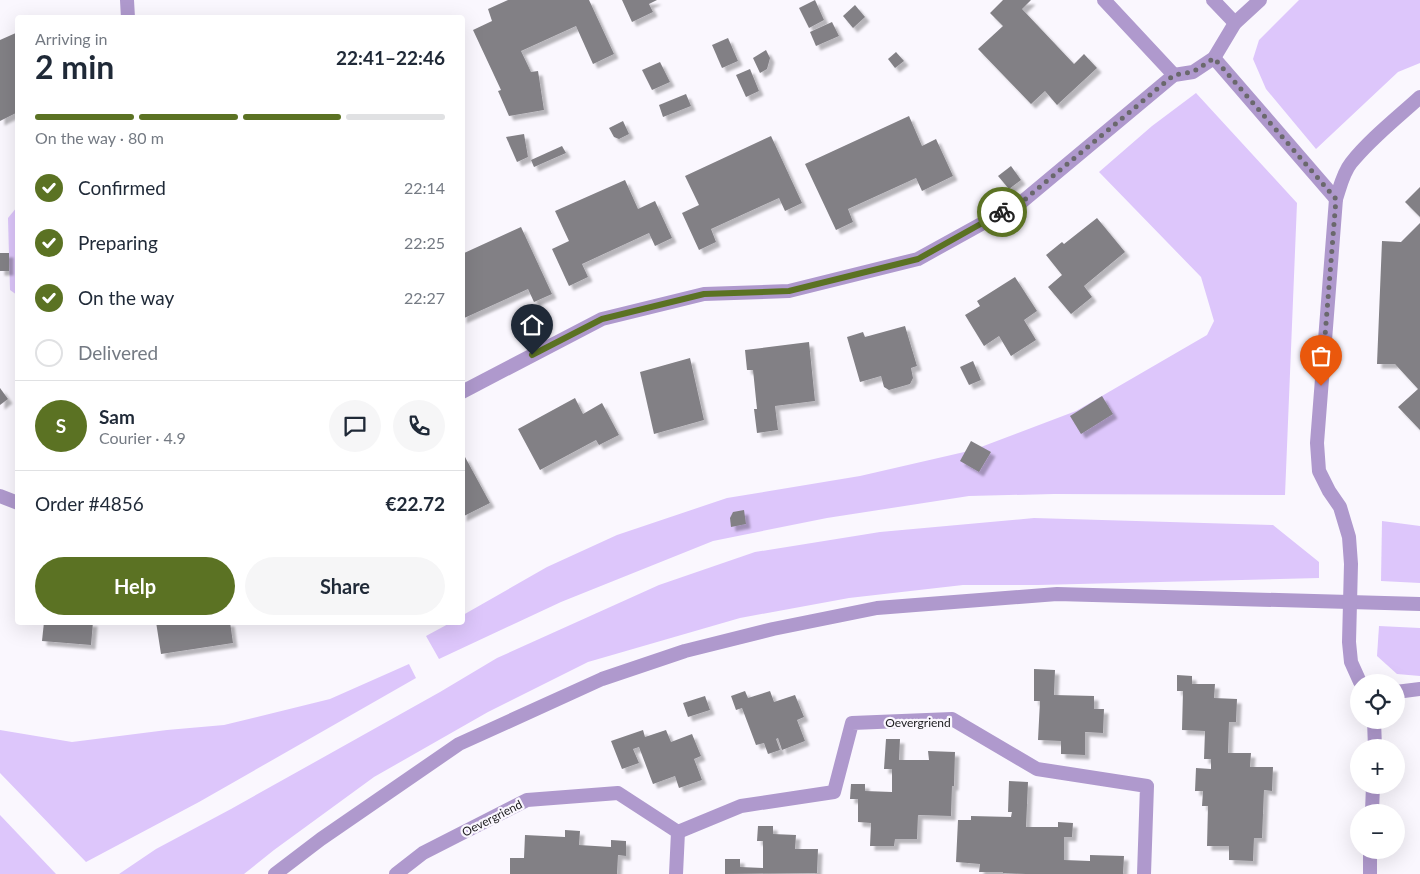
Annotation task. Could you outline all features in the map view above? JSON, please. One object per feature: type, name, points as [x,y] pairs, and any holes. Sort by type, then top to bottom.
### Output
[{"type":"street","points":[[127,0],[128,15]]},
{"type":"street","points":[[1104,0],[1174,75]]},
{"type":"street","points":[[1213,0],[1235,23]]},
{"type":"street","points":[[465,390],[602,319],[704,294],[789,291],[918,259],[1023,201],[1174,75],[1193,72],[1214,58],[1235,23],[1260,0]]},
{"type":"street","points":[[1214,58],[1336,199]]},
{"type":"street","points":[[1356,674],[1351,662],[1349,642],[1351,564],[1349,537],[1340,507],[1319,471],[1317,443],[1336,199],[1342,179],[1350,164],[1378,135],[1420,97]]},
{"type":"street","points":[[0,496],[15,502]]},
{"type":"street","points":[[275,874],[321,839],[459,744],[602,679],[685,651],[774,629],[877,608],[1057,594],[1420,604]]},
{"type":"street","points":[[1405,691],[1420,689]]},
{"type":"street","name":"Oevergriend","points":[[396,874],[423,853],[527,800],[618,793],[678,832],[741,806],[834,792],[852,722],[952,719],[1037,769],[1147,786],[1144,874]]},
{"type":"street","points":[[676,874],[678,832]]},
{"type":"street","points":[[1370,859],[1370,874]]},
{"type":"shaded area","points":[[1299,0],[1420,0],[1420,63],[1398,72],[1316,149],[1266,89],[1253,59],[1259,40]]},
{"type":"shaded area","points":[[1196,93],[1297,203],[1285,495],[1054,494],[969,496],[827,518],[713,541],[561,602],[439,659],[426,636],[446,625],[465,625],[465,614],[547,567],[617,535],[727,498],[860,476],[973,450],[1076,411],[1207,335],[1214,321],[1201,277],[1099,172],[1152,126]]},
{"type":"shaded area","points":[[15,209],[15,294],[10,290],[8,218]]},
{"type":"shaded area","points":[[1034,518],[1273,525],[1319,562],[1319,578],[963,585],[849,598],[740,618],[588,662],[488,712],[374,777],[244,874],[119,874],[156,849],[440,692],[497,658],[659,585],[755,552],[880,532]]},
{"type":"shaded area","points":[[1382,521],[1420,526],[1420,583],[1381,581]]},
{"type":"shaded area","points":[[1379,626],[1420,628],[1420,676],[1397,674],[1377,656]]},
{"type":"shaded area","points":[[409,664],[416,678],[199,802],[86,862],[0,773],[0,730],[72,742],[224,725],[330,699]]},
{"type":"shaded area","points":[[0,815],[56,874],[0,874]]},
{"type":"building","points":[[508,0],[589,0],[614,54],[593,64],[576,26],[521,51],[531,72],[538,71],[544,110],[509,116],[498,91],[501,90],[473,30],[492,21],[488,9]]},
{"type":"building","points":[[622,0],[657,0],[649,4],[653,12],[632,22]]},
{"type":"building","points":[[815,0],[824,20],[809,28],[799,8]]},
{"type":"building","points":[[1003,0],[1031,0],[1022,9],[1074,64],[1084,54],[1097,68],[1057,105],[1045,91],[1031,104],[978,49],[1003,26],[990,13]]},
{"type":"building","points":[[855,5],[865,17],[853,28],[843,16]]},
{"type":"building","points":[[832,22],[839,36],[816,46],[810,32]]},
{"type":"building","points":[[15,33],[15,114],[0,121],[0,40]]},
{"type":"building","points":[[728,38],[738,61],[722,68],[712,45]]},
{"type":"building","points":[[766,50],[770,58],[767,69],[760,73],[753,58]]},
{"type":"building","points":[[896,52],[904,61],[895,68],[888,59]]},
{"type":"building","points":[[660,62],[670,82],[652,90],[642,70]]},
{"type":"building","points":[[750,69],[759,91],[746,97],[736,75]]},
{"type":"building","points":[[686,94],[691,106],[663,117],[659,105]]},
{"type":"building","points":[[909,116],[922,146],[936,139],[953,176],[922,191],[916,178],[848,209],[853,222],[836,230],[805,164]]},
{"type":"building","points":[[623,121],[629,134],[619,139],[614,137],[609,128]]},
{"type":"building","points":[[524,134],[528,157],[517,162],[506,137]]},
{"type":"building","points":[[771,136],[802,203],[785,211],[779,198],[711,229],[716,242],[699,250],[682,213],[699,205],[685,176]]},
{"type":"building","points":[[562,146],[566,153],[534,167],[531,160]]},
{"type":"building","points":[[1011,166],[1021,180],[1009,189],[998,176]]},
{"type":"building","points":[[625,180],[638,209],[655,201],[672,238],[655,246],[649,233],[582,264],[588,277],[569,286],[552,249],[569,241],[555,211]]},
{"type":"building","points":[[1420,187],[1420,217],[1405,202]]},
{"type":"building","points":[[1097,218],[1125,252],[1084,286],[1092,297],[1071,314],[1048,287],[1062,275],[1046,255],[1062,242],[1064,244]]},
{"type":"building","points":[[1420,223],[1420,430],[1398,407],[1418,389],[1395,364],[1377,364],[1382,241],[1401,242]]},
{"type":"building","points":[[521,227],[552,294],[534,302],[528,289],[465,318],[465,253]]},
{"type":"building","points":[[0,253],[9,253],[9,271],[0,271]]},
{"type":"building","points":[[1015,277],[1037,311],[1024,320],[1036,340],[1011,356],[999,336],[984,346],[965,315],[980,306],[977,301]]},
{"type":"building","points":[[905,326],[917,366],[911,368],[913,378],[910,384],[889,390],[884,387],[881,376],[860,382],[847,337],[863,332],[865,337]]},
{"type":"building","points":[[809,342],[815,401],[775,406],[778,430],[757,433],[754,409],[757,409],[753,370],[747,370],[745,350]]},
{"type":"building","points":[[690,358],[704,420],[654,434],[640,372]]},
{"type":"building","points":[[973,361],[981,380],[969,385],[960,367]]},
{"type":"building","points":[[0,388],[8,399],[0,405]]},
{"type":"building","points":[[1102,396],[1113,414],[1081,434],[1070,416]]},
{"type":"building","points":[[575,398],[583,414],[602,403],[619,435],[599,445],[596,440],[540,470],[518,429]]},
{"type":"building","points":[[971,441],[991,452],[979,472],[960,461]]},
{"type":"building","points":[[465,457],[490,503],[465,516]]},
{"type":"building","points":[[744,510],[746,524],[731,527],[730,518],[733,512]]},
{"type":"building","points":[[44,625],[93,625],[91,645],[42,641]]},
{"type":"building","points":[[156,625],[230,625],[233,643],[161,654]]},
{"type":"building","points":[[1034,669],[1055,670],[1054,695],[1094,696],[1094,709],[1104,709],[1103,733],[1085,732],[1085,755],[1061,754],[1061,741],[1038,740],[1040,701],[1034,701]]},
{"type":"building","points":[[1177,675],[1192,676],[1192,684],[1215,684],[1214,698],[1237,699],[1236,722],[1229,722],[1228,753],[1251,753],[1250,767],[1273,767],[1272,791],[1264,790],[1262,838],[1254,838],[1253,861],[1229,860],[1229,846],[1207,846],[1208,806],[1202,806],[1203,791],[1195,791],[1196,768],[1211,769],[1211,759],[1204,759],[1205,731],[1182,730],[1183,691],[1177,691]]},
{"type":"building","points":[[745,691],[748,698],[770,691],[774,702],[795,695],[804,717],[797,720],[805,741],[782,750],[778,738],[776,739],[780,750],[768,754],[764,743],[756,745],[742,708],[736,710],[731,696]]},
{"type":"building","points":[[705,696],[710,710],[688,717],[683,703]]},
{"type":"building","points":[[643,730],[645,737],[666,730],[671,742],[692,734],[701,756],[694,759],[702,780],[679,788],[675,776],[653,784],[639,747],[633,749],[639,763],[622,769],[611,741]]},
{"type":"building","points":[[886,739],[900,739],[899,760],[929,760],[928,751],[955,752],[951,816],[918,815],[917,839],[895,839],[894,846],[870,846],[871,823],[858,822],[858,799],[850,799],[851,784],[865,784],[865,791],[892,792],[892,769],[884,769]]},
{"type":"building","points":[[1009,781],[1028,782],[1026,827],[1058,827],[1058,822],[1073,823],[1072,837],[1064,837],[1064,860],[1090,861],[1090,855],[1124,856],[1123,874],[979,872],[980,864],[956,862],[958,820],[971,820],[971,816],[1011,817],[1012,812],[1008,812]]},
{"type":"building","points":[[758,826],[773,826],[773,834],[796,835],[795,849],[818,849],[817,873],[725,874],[725,859],[740,859],[740,867],[763,868],[763,841],[757,841]]},
{"type":"building","points":[[565,830],[580,831],[579,845],[611,847],[611,840],[626,841],[626,856],[618,855],[617,874],[510,874],[510,858],[524,858],[525,835],[565,837]]},
{"type":"way so far","points":[[1002,212],[1023,201],[1174,75],[1193,72],[1214,58],[1336,199],[1321,386]]},
{"type":"route","points":[[532,355],[602,319],[704,294],[789,291],[918,259],[1002,212]]}]
